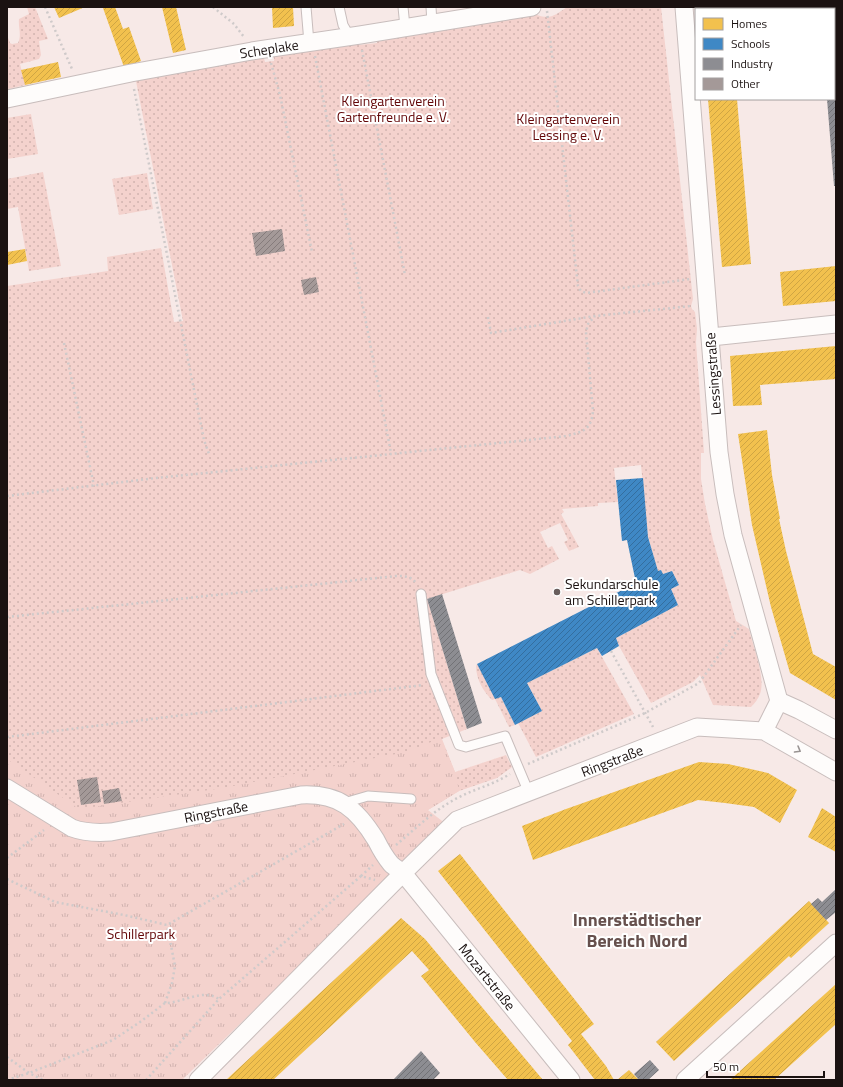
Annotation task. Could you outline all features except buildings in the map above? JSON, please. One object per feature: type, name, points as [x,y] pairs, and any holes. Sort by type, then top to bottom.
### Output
[{"type":"street","name":"Scheplake","points":[[7,99],[131,73],[259,50],[405,28],[432,15],[532,7]]},
{"type":"street","name":"Lessingstraße","points":[[684,7],[719,452],[733,535],[778,701]]},
{"type":"street","points":[[711,337],[836,324]]},
{"type":"street","points":[[764,731],[778,701],[799,710],[836,730]]},
{"type":"street","name":"Ringstraße","points":[[198,1080],[457,820],[697,727],[764,731],[836,772]]},
{"type":"street","name":"Ringstraße","points":[[7,788],[56,820],[83,832],[95,833],[111,832],[301,795],[315,794],[332,798],[344,804],[358,816],[391,864],[403,873]]},
{"type":"street","name":"Mozartstraße","points":[[403,873],[571,1080]]},
{"type":"street","points":[[685,1080],[836,943]]},
{"type":"lane","points":[[306,7],[311,42]]},
{"type":"lane","points":[[338,7],[343,25],[355,36]]},
{"type":"lane","points":[[403,7],[405,28]]},
{"type":"lane","points":[[421,594],[431,674],[459,745],[466,747],[505,736],[529,793]]},
{"type":"lane","points":[[344,804],[368,796],[411,799]]},
{"type":"path","points":[[45,7],[80,84]]},
{"type":"path","points":[[213,7],[234,24],[246,39],[259,50],[280,95],[312,252]]},
{"type":"path","points":[[547,7],[578,286],[581,292],[586,293],[705,277]]},
{"type":"path","points":[[355,36],[370,97],[405,275]]},
{"type":"path","points":[[311,42],[391,453]]},
{"type":"path","points":[[131,73],[208,454]]},
{"type":"path","points":[[488,318],[491,333],[595,316],[708,304]]},
{"type":"path","points":[[7,496],[156,478],[567,436],[588,428],[592,421],[593,411],[586,332],[588,324],[595,316]]},
{"type":"path","points":[[64,343],[94,486]]},
{"type":"path","points":[[7,617],[396,576],[406,576],[414,580],[421,594]]},
{"type":"path","points":[[146,1080],[219,999],[361,876],[384,854],[440,809],[453,800],[498,782],[519,768],[645,713],[698,683],[739,627],[754,612]]},
{"type":"path","points":[[611,651],[662,741]]},
{"type":"path","points":[[7,737],[434,684]]},
{"type":"path","points":[[7,879],[55,902],[167,925],[358,816]]},
{"type":"path","points":[[7,858],[56,820]]},
{"type":"path","points":[[361,876],[381,882],[403,873]]},
{"type":"path","points":[[7,1080],[29,1074],[114,1040],[165,1002],[172,983],[175,966],[167,925]]},
{"type":"path","points":[[165,1002],[170,1003],[195,996],[213,995],[219,999]]},
{"type":"path","points":[[7,1057],[29,1074],[43,1080]]},
{"type":"green space","points":[[27,7],[35,7],[48,39],[39,41],[41,55],[39,59],[20,64],[25,85],[8,89],[7,35],[10,43],[18,43],[20,37],[19,19],[29,14]]},
{"type":"green space","points":[[567,7],[661,7],[693,299],[691,306],[695,312],[697,329],[696,342],[704,453],[701,453],[701,479],[713,540],[736,621],[749,629],[758,662],[761,687],[760,694],[756,701],[751,707],[713,705],[700,675],[693,682],[651,703],[619,646],[616,638],[678,605],[671,589],[679,585],[672,571],[663,574],[661,570],[658,571],[648,537],[641,465],[614,468],[618,502],[598,503],[598,506],[562,509],[564,512],[561,514],[579,547],[569,551],[564,542],[568,540],[560,523],[540,532],[548,548],[552,546],[559,559],[530,574],[520,570],[427,599],[467,729],[442,739],[455,772],[506,755],[512,767],[497,778],[459,791],[428,810],[113,826],[7,780],[7,286],[108,271],[107,257],[161,248],[174,322],[183,321],[135,76],[263,55],[265,62],[274,61],[274,57],[277,53],[356,41],[359,45],[377,43],[377,38],[534,14],[548,17],[555,15]]},
{"type":"green space","points":[[31,114],[38,154],[7,159],[7,118]]},
{"type":"green space","points":[[43,172],[61,266],[29,271],[18,207],[7,209],[7,179]]},
{"type":"green space","points":[[147,173],[153,209],[119,215],[112,179]]},
{"type":"green space","points":[[597,648],[634,714],[536,757],[518,723],[542,711],[527,683]]},
{"type":"green space","points":[[477,664],[501,697],[515,725],[509,727],[495,699],[492,700],[483,689],[477,676]]},
{"type":"green space","name":"Schillerpark","points":[[441,738],[455,772],[459,791],[428,810],[446,824],[182,1080],[7,1080],[7,759],[79,809],[223,788],[406,752]]},
{"type":"place","name":"Sekundarschule am Schillerpark","points":[[557,592]]},
{"type":"district","name":"Innerstädtischer Bereich Nord","points":[[637,930]]},
{"type":"park label","name":"Kleingartenverein Gartenfreunde e. V.","points":[[393,110]]},
{"type":"park label","name":"Kleingartenverein Lessing e. V.","points":[[568,128]]}]
